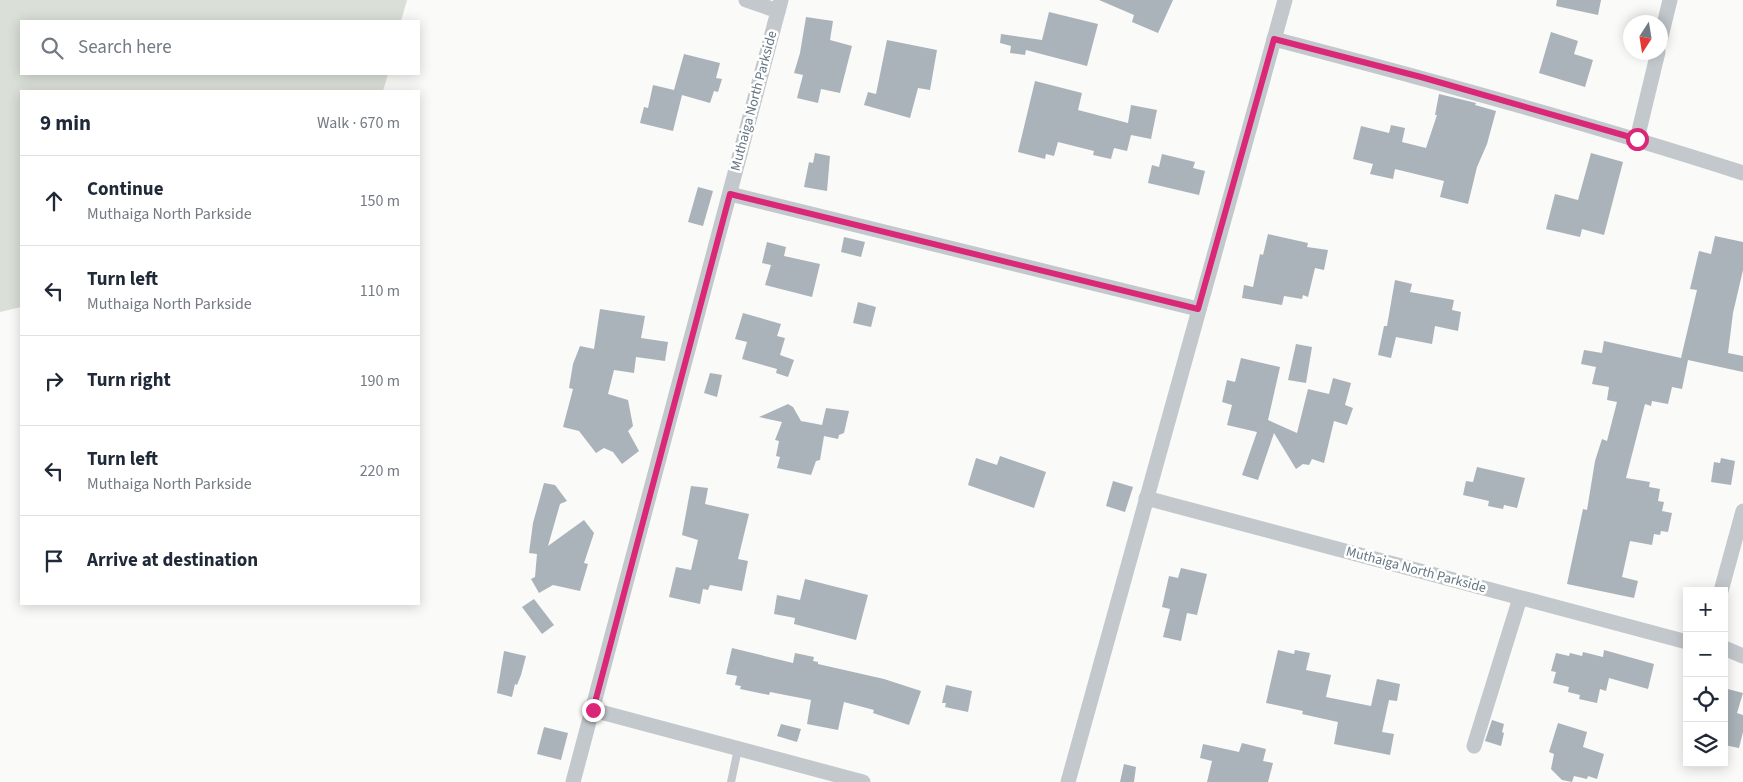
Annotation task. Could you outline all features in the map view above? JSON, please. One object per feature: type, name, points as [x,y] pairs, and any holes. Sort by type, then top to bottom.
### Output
[{"type":"street","points":[[746,0],[779,5]]},
{"type":"street","points":[[1068,782],[1285,0]]},
{"type":"street","points":[[1666,15],[1670,0]]},
{"type":"street","name":"Muthaiga North Parkside","points":[[573,782],[779,5]]},
{"type":"street","points":[[1274,39],[1421,77],[1637,139],[1743,173]]},
{"type":"street","points":[[1637,139],[1656,60]]},
{"type":"street","points":[[730,194],[1198,309]]},
{"type":"street","name":"Muthaiga North Parkside","points":[[1146,498],[1683,641]]},
{"type":"street","points":[[1722,587],[1743,511]]},
{"type":"street","points":[[1474,746],[1520,598]]},
{"type":"street","points":[[1728,650],[1743,656]]},
{"type":"street","points":[[593,710],[863,782]]},
{"type":"lane","points":[[731,782],[738,749]]},
{"type":"shaded area","points":[[0,0],[407,0],[401,20],[20,20],[20,75],[388,75],[383,90],[20,90],[20,307],[0,312]]},
{"type":"building","points":[[1099,0],[1173,0],[1158,33],[1132,22],[1134,15]]},
{"type":"building","points":[[1557,0],[1601,0],[1598,15],[1556,6]]},
{"type":"building","points":[[1049,12],[1098,24],[1087,66],[1026,50],[1025,55],[1010,53],[1011,46],[1000,43],[1001,34],[1042,40]]},
{"type":"building","points":[[806,17],[833,21],[830,40],[852,46],[840,93],[821,89],[818,103],[797,98],[803,75],[794,73],[800,53]]},
{"type":"building","points":[[1551,32],[1578,41],[1574,54],[1593,60],[1585,87],[1539,73]]},
{"type":"building","points":[[887,40],[937,50],[930,90],[918,88],[910,118],[864,105],[868,92],[876,94]]},
{"type":"building","points":[[684,54],[720,63],[716,78],[722,79],[718,92],[714,91],[710,103],[682,95],[673,131],[640,123],[644,107],[648,108],[653,85],[674,90]]},
{"type":"building","points":[[1035,81],[1082,93],[1078,110],[1128,123],[1131,105],[1157,110],[1151,139],[1131,135],[1127,151],[1114,148],[1111,159],[1093,155],[1094,151],[1058,142],[1054,156],[1046,154],[1045,159],[1018,152]]},
{"type":"building","points":[[1439,94],[1476,103],[1475,105],[1496,111],[1487,144],[1477,167],[1468,204],[1440,197],[1444,181],[1395,169],[1393,179],[1370,174],[1373,164],[1353,159],[1361,126],[1389,133],[1391,125],[1405,128],[1402,142],[1426,148],[1437,115],[1435,115]]},
{"type":"building","points":[[815,153],[830,156],[827,191],[804,187],[809,162],[813,163]]},
{"type":"building","points":[[1591,153],[1623,162],[1604,235],[1582,229],[1580,237],[1546,229],[1555,194],[1578,200]]},
{"type":"building","points":[[1162,154],[1195,162],[1193,168],[1205,171],[1199,195],[1148,183],[1152,165],[1159,167]]},
{"type":"building","points":[[698,187],[713,191],[703,226],[688,222]]},
{"type":"building","points":[[1268,234],[1308,243],[1307,247],[1328,250],[1324,270],[1315,268],[1308,297],[1303,295],[1302,299],[1284,296],[1282,305],[1242,298],[1244,285],[1253,287],[1260,254],[1263,255]]},
{"type":"building","points":[[1715,236],[1743,242],[1743,270],[1733,313],[1728,353],[1743,356],[1743,372],[1688,360],[1682,389],[1672,387],[1668,404],[1652,401],[1651,406],[1645,404],[1626,478],[1650,482],[1649,487],[1660,489],[1658,501],[1664,502],[1662,511],[1672,513],[1668,532],[1661,531],[1660,535],[1654,534],[1652,545],[1630,541],[1622,577],[1638,581],[1634,598],[1567,584],[1583,509],[1587,510],[1595,461],[1602,439],[1607,441],[1617,402],[1607,400],[1609,387],[1592,384],[1596,367],[1581,364],[1584,350],[1602,353],[1604,341],[1681,358],[1697,290],[1690,289],[1699,251],[1711,254]]},
{"type":"building","points":[[844,237],[865,242],[861,257],[841,252]]},
{"type":"building","points":[[767,242],[786,247],[784,256],[820,264],[812,297],[765,285],[771,265],[762,263]]},
{"type":"building","points":[[1395,280],[1412,284],[1410,292],[1454,300],[1452,310],[1461,312],[1458,331],[1435,326],[1432,344],[1396,337],[1391,358],[1378,355],[1384,326],[1387,326]]},
{"type":"building","points":[[858,302],[876,307],[871,327],[853,323]]},
{"type":"building","points":[[600,309],[645,316],[641,338],[668,342],[665,361],[636,357],[634,373],[614,370],[608,394],[628,400],[633,426],[628,431],[639,451],[622,464],[613,452],[604,448],[596,453],[579,431],[563,427],[573,389],[569,388],[573,364],[580,346],[594,349]]},
{"type":"building","points":[[743,313],[781,324],[777,336],[785,338],[780,355],[794,360],[788,377],[776,373],[777,369],[742,359],[747,342],[735,339]]},
{"type":"building","points":[[1296,344],[1312,347],[1306,383],[1288,380]]},
{"type":"building","points":[[1241,358],[1280,367],[1268,420],[1297,433],[1308,389],[1329,394],[1333,378],[1351,383],[1345,405],[1353,408],[1347,425],[1334,421],[1324,463],[1312,459],[1309,465],[1303,464],[1296,469],[1274,433],[1258,480],[1242,475],[1257,432],[1227,425],[1232,405],[1222,402],[1227,380],[1235,382]]},
{"type":"building","points":[[710,373],[722,375],[717,397],[704,393]]},
{"type":"building","points":[[788,404],[793,407],[801,421],[822,425],[826,408],[849,411],[844,433],[839,435],[838,439],[824,436],[820,460],[816,461],[811,475],[777,468],[780,457],[776,456],[779,441],[775,440],[782,422],[759,417]]},
{"type":"building","points":[[1000,456],[1046,472],[1034,508],[968,485],[976,458],[997,465]]},
{"type":"building","points":[[1721,458],[1735,461],[1731,485],[1711,482],[1714,462],[1720,463]]},
{"type":"building","points":[[1477,467],[1525,478],[1517,508],[1504,505],[1503,509],[1488,506],[1489,501],[1463,495],[1466,481],[1473,482]]},
{"type":"building","points":[[1113,481],[1133,487],[1125,512],[1106,506]]},
{"type":"building","points":[[544,483],[555,485],[567,501],[560,504],[548,546],[584,520],[594,533],[584,563],[588,564],[580,591],[553,585],[539,593],[531,579],[535,577],[537,554],[529,553],[533,523]]},
{"type":"building","points":[[691,486],[708,488],[705,504],[749,514],[738,559],[748,561],[742,591],[710,585],[708,590],[703,589],[700,604],[669,597],[676,567],[691,570],[698,540],[682,535]]},
{"type":"building","points":[[1181,568],[1207,574],[1197,615],[1187,613],[1181,641],[1163,637],[1170,609],[1162,607],[1169,576],[1178,578]]},
{"type":"building","points":[[805,579],[868,595],[856,640],[794,624],[795,618],[774,614],[777,595],[800,600]]},
{"type":"building","points":[[534,599],[554,625],[542,634],[522,607]]},
{"type":"building","points":[[732,648],[793,663],[795,653],[814,657],[813,661],[818,662],[818,664],[884,679],[921,691],[909,725],[873,713],[874,710],[844,702],[838,730],[807,724],[811,700],[770,692],[769,695],[740,689],[741,686],[735,685],[737,676],[726,674]]},
{"type":"building","points":[[1278,650],[1294,654],[1295,650],[1310,653],[1306,670],[1331,675],[1326,697],[1371,706],[1377,679],[1400,684],[1397,701],[1389,700],[1382,732],[1394,734],[1390,755],[1334,744],[1338,722],[1302,714],[1303,711],[1266,703]]},
{"type":"building","points":[[1604,650],[1654,664],[1648,689],[1609,678],[1606,691],[1600,689],[1597,703],[1579,699],[1580,695],[1568,692],[1569,687],[1553,683],[1556,672],[1551,671],[1556,653],[1569,656],[1570,653],[1582,656],[1583,652],[1603,657]]},
{"type":"building","points":[[504,651],[526,656],[512,697],[497,693]]},
{"type":"building","points":[[946,685],[972,691],[968,712],[945,707],[946,703],[942,703]]},
{"type":"building","points":[[1728,689],[1743,693],[1737,713],[1743,715],[1743,732],[1739,748],[1728,746]]},
{"type":"building","points":[[1492,720],[1504,724],[1501,746],[1485,741]]},
{"type":"building","points":[[1558,723],[1587,732],[1583,747],[1604,754],[1597,779],[1588,776],[1587,779],[1574,776],[1572,782],[1562,780],[1551,769],[1554,754],[1549,752]]},
{"type":"building","points":[[781,724],[801,729],[797,742],[777,736]]},
{"type":"building","points":[[544,727],[568,733],[561,760],[537,754]]},
{"type":"building","points":[[1242,743],[1266,749],[1263,761],[1273,763],[1268,782],[1207,782],[1212,761],[1200,758],[1203,744],[1239,752]]},
{"type":"building","points":[[1124,764],[1136,767],[1134,782],[1120,782]]},
{"type":"route","points":[[593,710],[730,194],[1198,309],[1274,39],[1421,77],[1637,139]]}]
